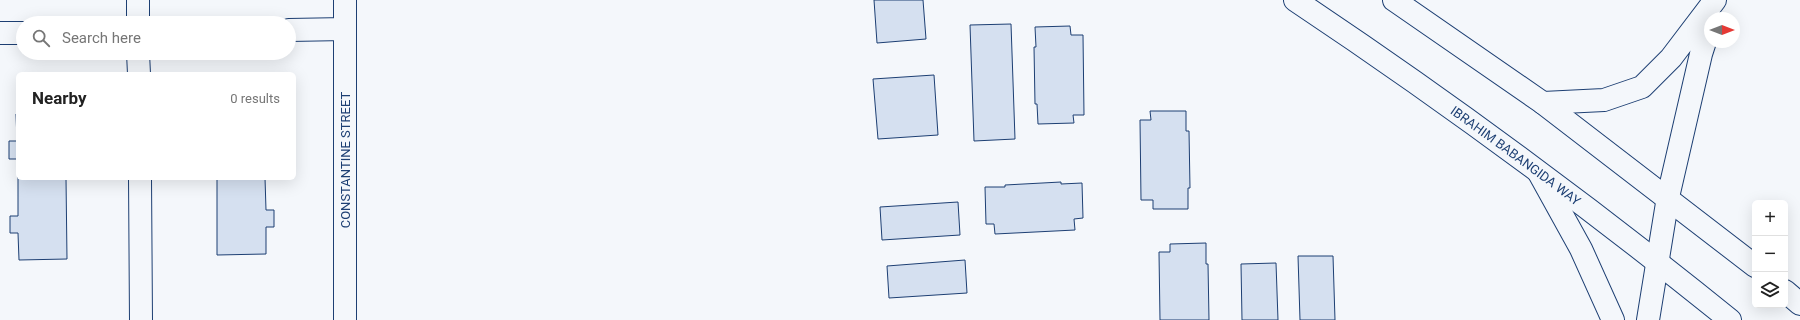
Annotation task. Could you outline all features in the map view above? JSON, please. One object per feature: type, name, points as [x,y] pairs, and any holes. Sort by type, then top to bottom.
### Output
[{"type":"main road","points":[[138,0],[138,16]]},
{"type":"main road","name":"CONSTANTINE STREET","points":[[345,0],[345,320]]},
{"type":"main road","name":"IBRAHIM BABANGIDA WAY","points":[[1295,0],[1384,60],[1539,173],[1657,261],[1730,320]]},
{"type":"main road","points":[[1394,0],[1543,103],[1668,197],[1752,264]]},
{"type":"main road","points":[[1543,103],[1604,100],[1642,86],[1671,58],[1715,0]]},
{"type":"main road","points":[[1715,12],[1718,0]]},
{"type":"main road","points":[[296,30],[345,29]]},
{"type":"main road","points":[[0,33],[16,33]]},
{"type":"main road","points":[[1648,320],[1668,197],[1704,45]]},
{"type":"main road","points":[[138,60],[139,72]]},
{"type":"main road","points":[[1539,173],[1582,249],[1613,320]]},
{"type":"main road","points":[[140,180],[141,320]]},
{"type":"main road","points":[[1788,294],[1800,304]]},
{"type":"building","points":[[874,0],[923,0],[926,39],[877,43]]},
{"type":"building","points":[[1011,24],[1015,139],[974,141],[970,25]]},
{"type":"building","points":[[1070,26],[1071,35],[1083,35],[1084,115],[1073,115],[1074,123],[1038,124],[1037,104],[1035,104],[1035,27]]},
{"type":"building","points":[[934,75],[938,135],[878,139],[873,79]]},
{"type":"building","points":[[1150,111],[1186,111],[1186,131],[1189,131],[1190,188],[1188,188],[1188,209],[1153,209],[1153,200],[1141,200],[1140,120],[1151,120]]},
{"type":"building","points":[[9,141],[16,141],[16,159],[9,159]]},
{"type":"building","points":[[18,180],[66,180],[67,259],[19,260],[18,233],[10,233],[10,216],[18,216]]},
{"type":"building","points":[[217,180],[265,180],[266,210],[274,210],[274,227],[266,227],[266,254],[217,255]]},
{"type":"building","points":[[1061,182],[1061,184],[1082,183],[1083,218],[1074,219],[1075,230],[995,234],[994,224],[986,224],[985,187],[1005,187],[1005,185]]},
{"type":"building","points":[[958,202],[960,235],[882,240],[880,207]]},
{"type":"building","points":[[1206,243],[1209,320],[1160,320],[1159,252],[1170,252],[1170,244]]},
{"type":"building","points":[[1298,256],[1333,256],[1335,320],[1300,320]]},
{"type":"building","points":[[965,260],[967,293],[889,298],[887,266]]},
{"type":"building","points":[[1276,263],[1278,320],[1242,320],[1241,264]]}]
